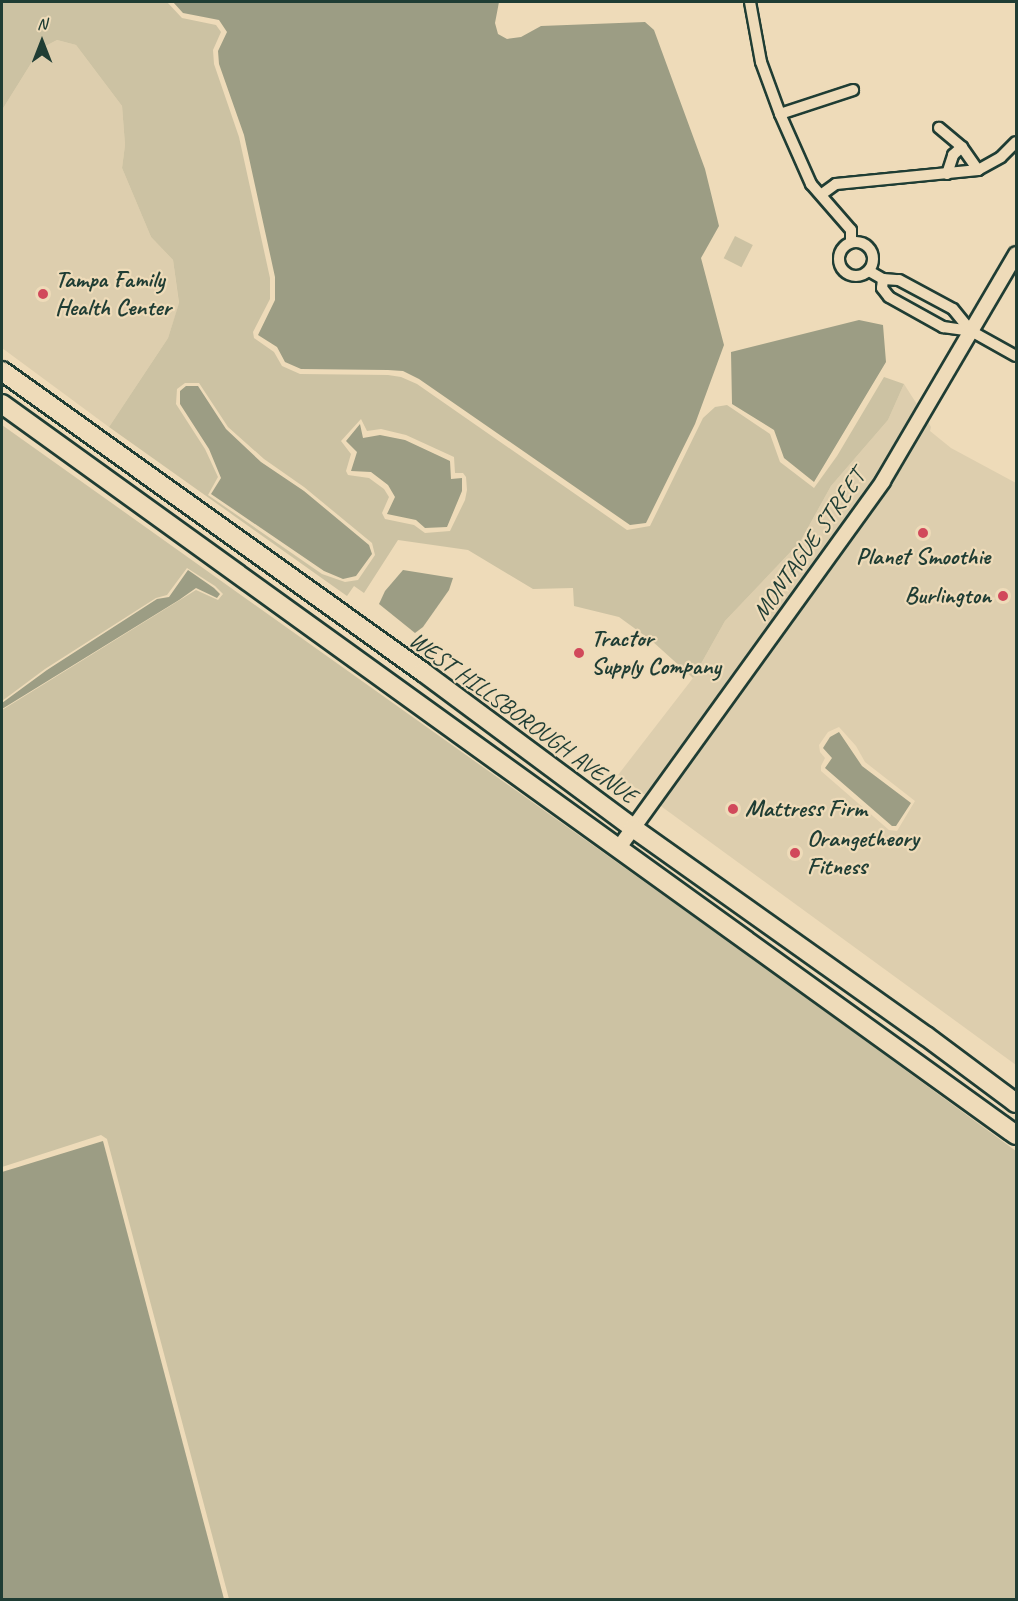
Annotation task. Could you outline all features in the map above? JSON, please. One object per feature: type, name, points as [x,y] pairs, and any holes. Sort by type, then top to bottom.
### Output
[{"type":"main road","name":"WEST HILLSBOROUGH AVENUE","points":[[2,371],[423,672],[633,828],[1017,1103]]},
{"type":"main road","name":"WEST HILLSBOROUGH AVENUE","points":[[2,404],[937,1080],[1017,1135]]},
{"type":"main road","points":[[937,1080],[974,1091],[1017,1121]]},
{"type":"street","points":[[750,2],[761,62],[780,114],[811,184],[851,230],[851,242]]},
{"type":"street","points":[[780,114],[853,90]]},
{"type":"street","points":[[939,128],[962,147],[978,170]]},
{"type":"street","points":[[822,194],[836,184],[978,170],[1001,157],[1017,142]]},
{"type":"street","points":[[947,174],[953,155],[962,147]]},
{"type":"street","points":[[851,242],[866,244],[873,257],[869,271],[858,276],[843,271],[838,259],[842,248],[851,242]]},
{"type":"street","name":"MONTAGUE STREET","points":[[618,849],[883,481],[1017,254]]},
{"type":"street","points":[[869,271],[883,279],[899,280],[953,309],[971,331]]},
{"type":"street","points":[[883,279],[882,288],[889,297],[943,327],[971,331],[1017,356]]},
{"type":"shaded area","points":[[2,2],[167,2],[182,18],[216,25],[221,32],[213,50],[214,64],[239,137],[270,278],[270,299],[253,332],[254,338],[274,352],[282,366],[300,374],[388,375],[401,377],[417,384],[627,530],[650,526],[703,418],[715,407],[727,405],[770,434],[780,462],[814,488],[837,456],[884,377],[904,384],[888,420],[831,486],[800,542],[725,621],[693,678],[652,641],[619,617],[574,606],[573,588],[533,589],[468,550],[398,540],[364,593],[354,586],[347,596],[109,427],[168,338],[179,303],[173,260],[151,237],[122,168],[125,145],[122,106],[76,45],[57,40],[40,49],[2,110]],"holes":[[[185,383],[199,383],[228,427],[264,459],[304,487],[372,543],[375,555],[358,580],[345,582],[322,574],[208,495],[218,477],[205,449],[176,404],[177,389]],[[361,419],[367,431],[381,429],[406,435],[454,457],[455,473],[463,473],[466,477],[467,490],[465,500],[450,531],[425,533],[414,525],[385,519],[382,513],[389,497],[384,489],[369,478],[348,475],[346,471],[351,454],[341,441]]]},
{"type":"shaded area","points":[[173,2],[499,2],[495,23],[498,34],[507,39],[521,37],[541,26],[645,22],[654,30],[705,169],[719,226],[701,258],[724,345],[695,424],[646,523],[630,525],[419,379],[403,371],[301,369],[285,362],[277,347],[258,335],[275,300],[275,277],[244,135],[219,64],[218,51],[227,32],[219,20],[183,13]]},
{"type":"shaded area","points":[[57,40],[76,45],[122,106],[125,145],[122,168],[151,237],[173,260],[179,304],[168,338],[109,427],[2,348],[2,110],[40,49]]},
{"type":"shaded area","points":[[735,236],[753,245],[741,267],[724,258]]},
{"type":"shaded area","points":[[859,320],[883,325],[886,362],[814,482],[784,458],[774,430],[732,404],[731,352]]},
{"type":"shaded area","points":[[904,384],[920,409],[878,478],[648,797],[618,775],[693,678],[725,621],[800,542],[831,486],[888,420]]},
{"type":"shaded area","points":[[186,386],[198,386],[226,429],[261,462],[304,491],[369,545],[372,554],[356,576],[343,579],[324,571],[211,494],[221,478],[209,449],[180,404],[180,391]]},
{"type":"shaded area","points":[[927,420],[931,427],[930,431],[951,448],[1016,483],[1016,1065],[658,804],[887,485]],"holes":[[[839,727],[856,746],[865,762],[915,801],[897,831],[889,830],[821,771],[825,758],[820,752],[819,745],[828,732]]]},
{"type":"shaded area","points":[[360,424],[363,438],[380,435],[405,440],[450,461],[451,479],[462,478],[462,491],[447,527],[425,528],[416,520],[387,514],[395,497],[388,485],[371,472],[351,471],[357,452],[346,441]]},
{"type":"shaded area","points":[[2,425],[774,974],[1016,1151],[1016,1599],[229,1599],[107,1139],[101,1135],[2,1167],[2,710],[196,590],[218,600],[223,594],[215,586],[187,568],[167,595],[156,598],[45,669],[2,701]]},
{"type":"shaded area","points":[[188,570],[214,588],[220,594],[217,598],[196,588],[2,709],[2,703],[47,670],[157,599],[169,597]]},
{"type":"shaded area","points":[[403,570],[453,578],[449,590],[423,627],[415,633],[379,604],[385,591]]},
{"type":"shaded area","points":[[839,732],[862,766],[911,803],[896,826],[892,826],[825,768],[832,758],[823,748],[830,737]]},
{"type":"shaded area","points":[[103,1141],[224,1599],[2,1599],[2,1172]]},
{"type":"place","name":"Tampa Family Health Center","points":[[43,294]]},
{"type":"place","name":"Planet Smoothie","points":[[923,533]]},
{"type":"place","name":"Burlington","points":[[1003,596]]},
{"type":"place","name":"Tractor Supply Company","points":[[579,653]]},
{"type":"place","name":"Mattress Firm","points":[[733,809]]},
{"type":"place","name":"Orangetheory Fitness","points":[[795,853]]}]
